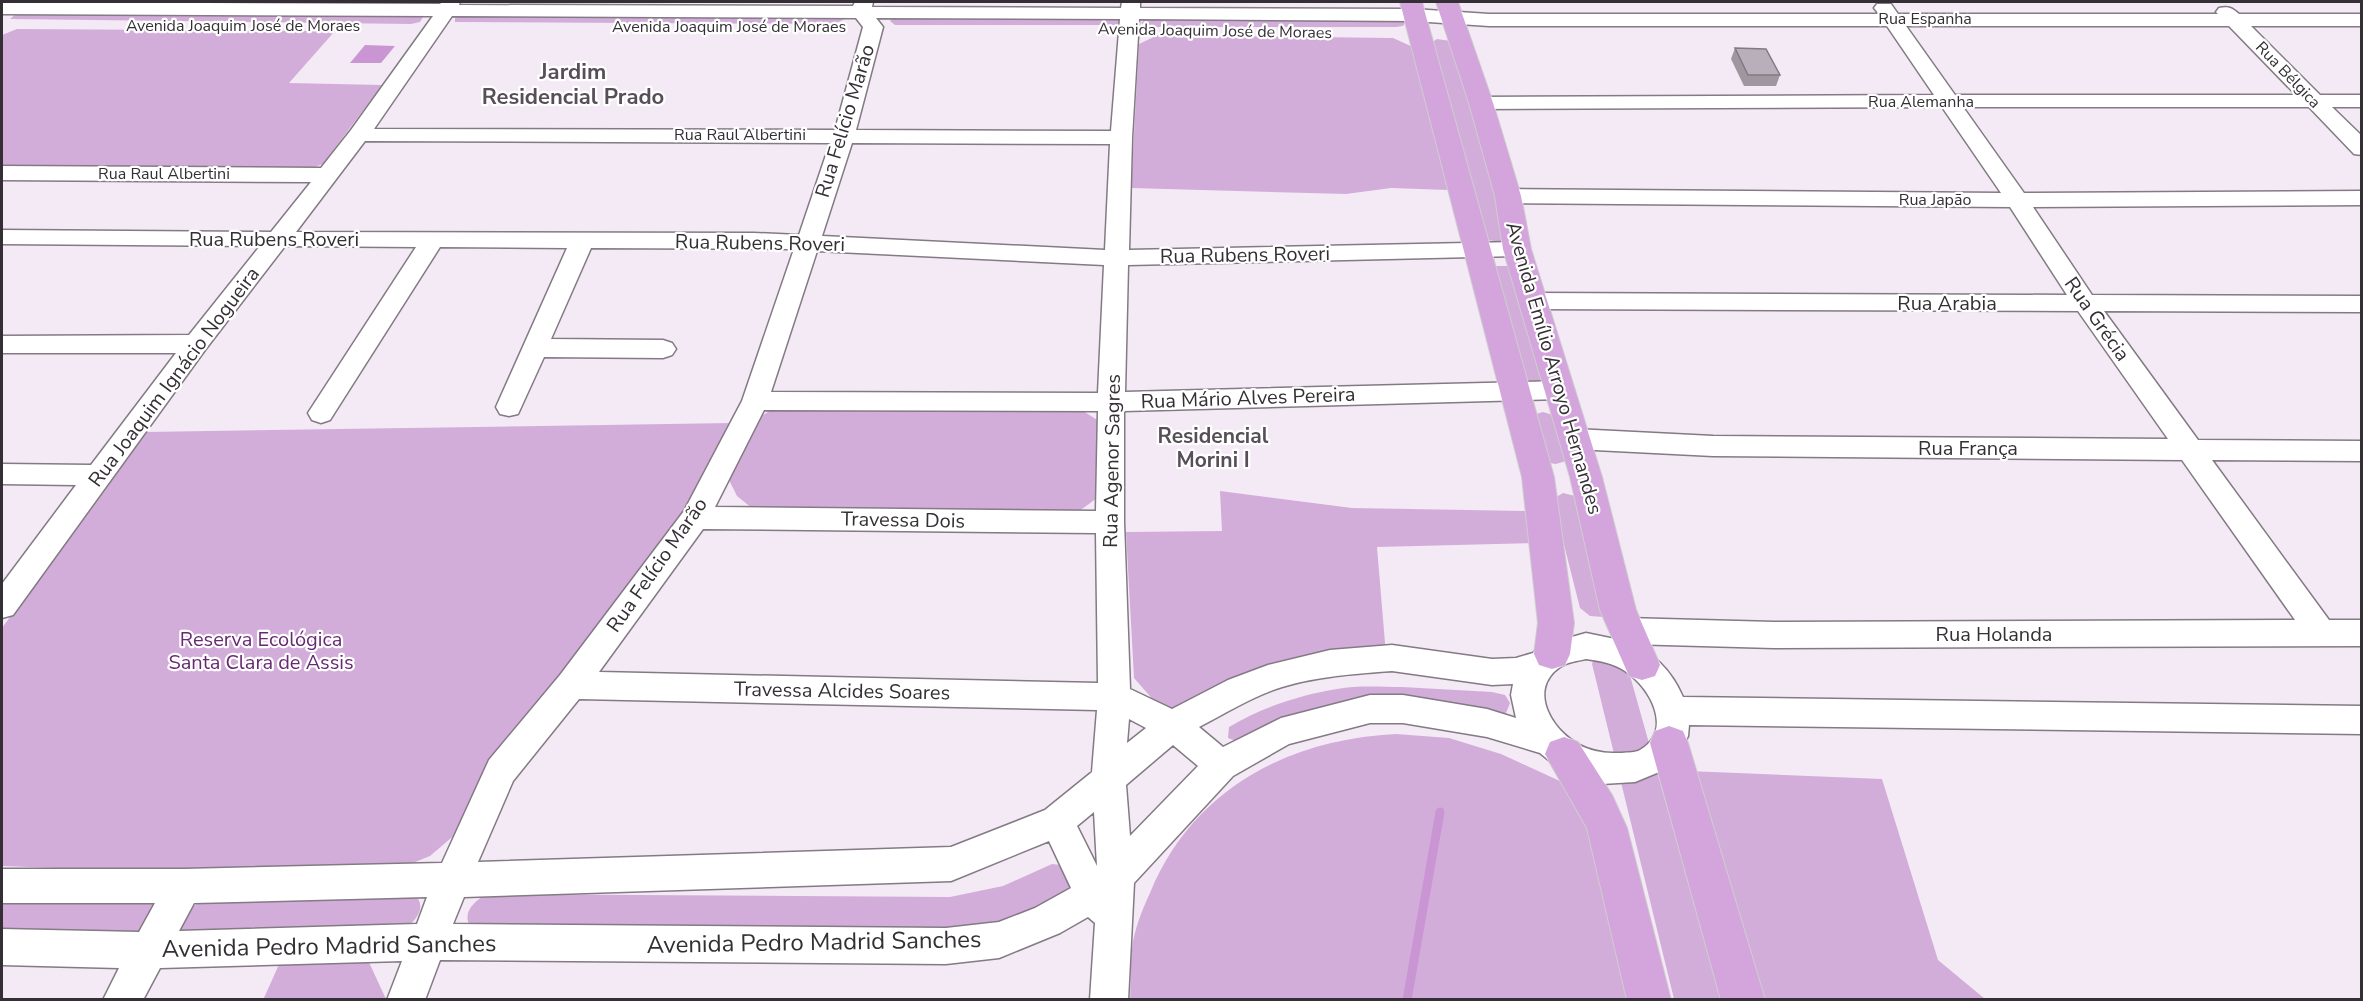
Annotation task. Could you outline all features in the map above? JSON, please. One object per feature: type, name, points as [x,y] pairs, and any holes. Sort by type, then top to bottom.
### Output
[{"type":"main road","points":[[1414,16],[1538,477],[1556,623],[1545,659]]},
{"type":"main road","name":"Avenida Emílio Arroyo Hernandes","points":[[1451,16],[1481,103],[1508,195],[1517,249],[1586,477],[1618,610],[1642,665]]},
{"type":"main road","points":[[1538,477],[1586,477]]},
{"type":"main road","points":[[1671,727],[1743,999]]},
{"type":"main road","points":[[1556,748],[1598,808],[1607,828],[1649,999]]},
{"type":"street","name":"Rua Bélgica","points":[[2216,2],[2361,149]]},
{"type":"street","name":"Rua Espanha","points":[[1451,16],[1489,20],[1886,10],[2361,20]]},
{"type":"street","name":"Rua Grécia","points":[[1886,10],[2085,303],[2321,633]]},
{"type":"street","name":"Avenida Joaquim José de Moraes","points":[[6,11],[1451,16]]},
{"type":"street","name":"Rua Joaquim Ignácio Nogueira","points":[[2,606],[196,344],[359,135],[444,13]]},
{"type":"street","name":"Rua Felício Marão","points":[[406,999],[452,880],[501,771],[571,685],[695,518],[755,401],[806,242],[844,135],[866,14]]},
{"type":"street","name":"Rua Agenor Sagres","points":[[1109,999],[1108,777],[1114,696],[1110,522],[1111,402],[1121,138],[1131,15]]},
{"type":"street","name":"Rua Alemanha","points":[[1481,103],[2361,101]]},
{"type":"street","name":"Rua Raul Albertini","points":[[359,135],[844,135],[1121,138]]},
{"type":"street","name":"Rua Raul Albertini","points":[[2,173],[326,175]]},
{"type":"street","name":"Rua Japão","points":[[1508,195],[1643,199],[2361,198]]},
{"type":"street","name":"Rua Rubens Roveri","points":[[2,237],[754,240],[1117,258],[1517,249]]},
{"type":"street","points":[[321,413],[433,240]]},
{"type":"street","points":[[509,407],[582,241]]},
{"type":"street","name":"Rua Arabia","points":[[1532,301],[2361,304]]},
{"type":"street","points":[[2,344],[196,344]]},
{"type":"street","points":[[535,348],[663,349]]},
{"type":"street","name":"Rua Mário Alves Pereira","points":[[755,401],[1111,402],[1561,390]]},
{"type":"street","name":"Rua França","points":[[1575,439],[1713,446],[2361,451]]},
{"type":"street","points":[[2,474],[99,475]]},
{"type":"street","name":"Travessa Dois","points":[[695,518],[1110,522]]},
{"type":"street","name":"Rua Holanda","points":[[1626,632],[1774,635],[2361,633]]},
{"type":"street","points":[[2,886],[184,886],[452,880],[951,864],[1057,821],[1173,725],[1239,690],[1279,674],[1329,663],[1392,658],[1492,672],[1516,671],[1568,648],[1596,647],[1624,655],[1642,665],[1657,679],[1667,694],[1671,727],[1658,756],[1625,769],[1594,766],[1556,748],[1535,726],[1528,709],[1526,692],[1530,677],[1545,659]]},
{"type":"street","name":"Travessa Alcides Soares","points":[[571,685],[1114,696]]},
{"type":"street","points":[[1114,696],[1173,725],[1221,765]]},
{"type":"street","name":"Avenida Pedro Madrid Sanches","points":[[2,947],[149,950],[427,942],[946,946],[999,940],[1107,897],[1221,765],[1281,732],[1370,709],[1403,709],[1452,716],[1556,748]]},
{"type":"street","points":[[1671,727],[2361,720]]},
{"type":"street","points":[[1057,821],[1107,897]]},
{"type":"street","points":[[122,999],[184,886]]},
{"type":"green space","points":[[17,13],[423,17],[420,22],[411,24],[10,19]]},
{"type":"green space","points":[[464,15],[844,17],[845,19],[834,24],[455,22],[455,18]]},
{"type":"green space","points":[[894,17],[1123,17],[1123,25],[895,25],[890,21]]},
{"type":"green space","points":[[1145,19],[1403,20],[1405,23],[1403,26],[1396,27],[1149,27],[1141,23]]},
{"type":"green space","points":[[17,29],[335,31],[289,83],[382,85],[323,164],[309,169],[2,167],[2,35]]},
{"type":"green space","points":[[1158,35],[1393,38],[1413,47],[1448,190],[1391,188],[1346,194],[1131,188],[1139,44]]},
{"type":"green space","points":[[1437,39],[1451,41],[1501,195],[1502,242],[1486,240],[1431,43]]},
{"type":"green space","points":[[1509,266],[1545,378],[1542,382],[1525,380],[1493,268]]},
{"type":"green space","points":[[776,407],[1078,408],[1099,421],[1097,498],[1078,512],[753,509],[737,496],[729,480],[760,417]]},
{"type":"green space","points":[[1543,412],[1553,415],[1566,461],[1556,464],[1549,463],[1536,414]]},
{"type":"green space","name":"Reserva Ecológica Santa Clara de Assis","points":[[731,423],[684,516],[457,833],[430,856],[398,869],[191,873],[2,866],[2,628],[145,432]]},
{"type":"green space","points":[[1220,491],[1352,508],[1531,511],[1539,543],[1377,547],[1387,667],[1333,668],[1181,714],[1156,703],[1134,678],[1126,532],[1222,531]]},
{"type":"green space","points":[[1563,493],[1575,496],[1603,617],[1590,616],[1580,608],[1553,499]]},
{"type":"green space","points":[[1594,658],[1627,665],[1721,999],[1674,999],[1592,664]]},
{"type":"green space","points":[[1402,687],[1492,692],[1505,695],[1510,703],[1504,718],[1452,707],[1236,741],[1228,738],[1229,727],[1267,708],[1295,699],[1345,688]]},
{"type":"green space","points":[[1396,734],[1449,738],[1501,754],[1575,788],[1643,1000],[1130,1000],[1132,949],[1139,920],[1168,857],[1191,825],[1218,799],[1248,777],[1282,759],[1318,746],[1356,738]]},
{"type":"green space","points":[[1688,771],[1882,779],[1938,960],[1985,999],[1759,999]]},
{"type":"green space","points":[[1052,864],[1061,865],[1073,888],[997,929],[471,928],[467,917],[470,908],[487,894],[950,897],[1003,886]]},
{"type":"green space","points":[[415,895],[420,908],[415,919],[408,926],[183,934],[180,926],[188,910],[203,900]]},
{"type":"green space","points":[[2,899],[147,899],[159,904],[143,932],[124,938],[2,936]]},
{"type":"green space","points":[[367,958],[386,999],[263,1000],[281,960]]},
{"type":"shaded area","points":[[365,45],[395,46],[381,63],[350,63]]},
{"type":"building","points":[[1735,48],[1766,49],[1780,75],[1748,75]]},
{"type":"waterway","points":[[1407,1000],[1440,812]]},
{"type":"district","name":"Jardim Residencial Prado","points":[[573,84]]},
{"type":"district","name":"Residencial Morini I","points":[[1213,448]]}]
